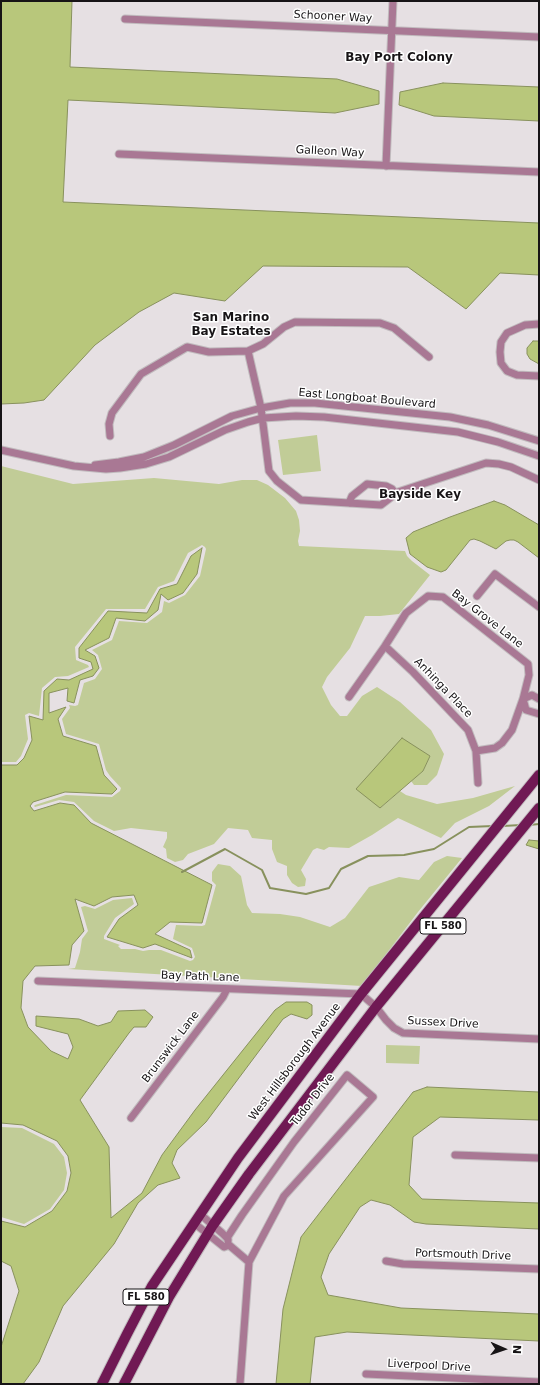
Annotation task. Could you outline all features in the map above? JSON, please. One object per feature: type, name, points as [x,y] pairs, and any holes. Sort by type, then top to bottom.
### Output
[{"type":"main road","name":"West Hillsborough Avenue","points":[[102,1384],[152,1286],[238,1158],[361,994],[539,775]]},
{"type":"main road","name":"FL 580","points":[[124,1384],[169,1297],[207,1234],[249,1174],[376,1007],[537,811]]},
{"type":"street","points":[[386,166],[393,1]]},
{"type":"street","name":"Schooner Way","points":[[125,19],[539,37]]},
{"type":"street","name":"Galleon Way","points":[[119,154],[539,172]]},
{"type":"street","points":[[110,436],[109,424],[112,413],[141,374],[187,347],[209,352],[248,351],[263,344],[284,326],[295,322],[380,323],[394,328],[429,357]]},
{"type":"street","points":[[539,324],[525,325],[512,330],[504,337],[500,346],[501,363],[507,371],[517,375],[539,376]]},
{"type":"street","points":[[248,351],[263,418],[269,471],[276,482],[301,500],[381,505],[396,494],[486,464],[499,464],[511,467],[539,480]]},
{"type":"street","name":"East Longboat Boulevard","points":[[81,466],[119,462],[144,457],[174,445],[222,420],[261,408],[290,403],[315,403],[450,417],[488,425],[539,441]]},
{"type":"street","name":"East Longboat Boulevard","points":[[1,450],[56,462],[106,469],[146,464],[169,457],[235,426],[263,418],[310,416],[444,430],[485,438],[539,456]]},
{"type":"street","points":[[349,503],[352,496],[367,484],[386,486],[392,489],[396,494]]},
{"type":"street","points":[[477,596],[495,574],[539,608]]},
{"type":"street","name":"Bay Grove Lane","points":[[348,697],[385,646],[406,613],[428,596],[443,597],[528,664],[529,675],[523,698]]},
{"type":"street","name":"Anhinga Place","points":[[385,646],[413,672],[468,730],[476,751],[478,783]]},
{"type":"street","points":[[523,698],[532,695],[539,699]]},
{"type":"street","points":[[523,698],[526,710],[538,711]]},
{"type":"street","points":[[476,751],[495,748],[502,743],[512,730],[523,698]]},
{"type":"street","name":"Bay Path Lane","points":[[38,981],[361,994]]},
{"type":"street","name":"Brunswick Lane","points":[[130,1118],[228,989]]},
{"type":"street","name":"Sussex Drive","points":[[361,994],[376,1007],[394,1028],[403,1033],[539,1039]]},
{"type":"street","name":"Tudor Drive","points":[[228,1242],[242,1215],[294,1142],[347,1075],[373,1096],[284,1196],[249,1262],[240,1384]]},
{"type":"street","points":[[455,1155],[539,1158]]},
{"type":"street","points":[[200,1214],[213,1225],[249,1262]]},
{"type":"street","points":[[194,1224],[224,1247],[228,1242]]},
{"type":"street","name":"Portsmouth Drive","points":[[386,1260],[403,1264],[539,1269]]},
{"type":"street","name":"Liverpool Drive","points":[[366,1374],[539,1382]]},
{"type":"shaded area","points":[[1,1],[72,1],[70,67],[337,79],[379,91],[379,104],[335,113],[68,100],[63,202],[539,223],[539,275],[500,273],[466,309],[408,267],[263,266],[225,301],[174,293],[139,312],[95,345],[44,400],[1,404]]},
{"type":"shaded area","points":[[443,83],[539,87],[539,121],[434,116],[399,105],[400,92]]},
{"type":"shaded area","points":[[533,341],[539,341],[539,364],[530,359],[527,354],[527,348]]},
{"type":"shaded area","points":[[317,435],[321,471],[283,475],[278,440]]},
{"type":"shaded area","points":[[1,466],[73,484],[154,478],[219,484],[242,480],[257,480],[268,485],[285,498],[296,511],[300,531],[298,541],[299,546],[405,551],[407,556],[412,561],[430,575],[399,614],[365,616],[350,648],[327,677],[322,687],[331,705],[340,716],[347,716],[362,696],[377,687],[400,702],[431,730],[444,754],[437,775],[427,785],[414,785],[411,781],[423,771],[430,756],[424,753],[380,808],[400,791],[406,795],[437,804],[473,798],[515,786],[489,806],[455,823],[441,838],[398,818],[349,848],[329,847],[324,850],[317,848],[313,850],[301,870],[306,879],[305,886],[298,887],[292,883],[287,875],[287,866],[277,862],[272,849],[272,840],[252,838],[248,830],[228,828],[214,844],[188,854],[183,860],[175,862],[167,858],[166,849],[163,847],[167,838],[167,832],[131,828],[114,831],[94,821],[74,802],[59,800],[35,807],[35,805],[66,795],[112,797],[120,791],[121,788],[106,770],[99,744],[66,734],[62,719],[70,708],[69,705],[78,705],[84,683],[95,679],[102,669],[98,655],[92,650],[112,640],[119,621],[147,623],[162,612],[164,601],[169,603],[185,595],[200,576],[206,549],[202,545],[188,553],[174,581],[158,587],[145,609],[106,609],[75,647],[76,660],[88,665],[89,667],[68,676],[55,677],[42,688],[39,716],[29,713],[25,715],[28,739],[21,756],[16,762],[1,762]]},
{"type":"shaded area","points":[[494,501],[505,505],[539,525],[539,558],[514,540],[506,541],[496,549],[480,541],[474,539],[470,540],[446,570],[441,572],[427,567],[410,554],[406,538],[413,532]]},
{"type":"shaded area","points":[[202,548],[197,574],[183,593],[168,600],[161,594],[158,610],[145,621],[116,618],[109,638],[85,650],[95,656],[99,668],[93,676],[80,680],[74,703],[67,701],[68,688],[49,693],[49,713],[66,707],[58,719],[63,736],[96,746],[104,775],[117,789],[112,794],[65,792],[33,802],[30,806],[34,811],[60,803],[74,805],[91,823],[212,885],[202,923],[170,922],[155,934],[190,950],[192,958],[155,944],[143,948],[107,937],[119,919],[138,905],[134,895],[112,897],[94,906],[75,899],[84,931],[72,945],[69,965],[35,966],[23,981],[21,1008],[28,1027],[51,1051],[68,1059],[73,1047],[68,1034],[36,1026],[36,1016],[79,1019],[98,1026],[111,1022],[118,1011],[145,1010],[153,1017],[146,1027],[134,1027],[80,1100],[109,1147],[111,1218],[142,1193],[162,1155],[195,1110],[275,1010],[286,1002],[307,1002],[312,1005],[312,1015],[307,1019],[291,1014],[283,1019],[206,1122],[177,1150],[172,1163],[180,1178],[158,1185],[138,1203],[114,1244],[63,1306],[39,1362],[23,1384],[1,1384],[1,1347],[19,1291],[11,1266],[1,1261],[1,1221],[25,1227],[52,1211],[67,1191],[71,1173],[68,1156],[57,1141],[23,1125],[1,1123],[1,765],[17,765],[24,758],[32,740],[29,716],[43,720],[44,691],[57,679],[69,680],[93,669],[91,662],[79,658],[79,648],[108,611],[147,613],[160,589],[177,584],[191,556]]},
{"type":"shaded area","points":[[402,738],[430,756],[423,771],[380,808],[356,789]]},
{"type":"shaded area","points":[[529,840],[539,841],[539,849],[526,845]]},
{"type":"shaded area","points":[[447,856],[462,858],[418,912],[362,986],[68,969],[75,968],[82,939],[88,931],[81,907],[85,906],[95,909],[113,900],[132,898],[134,904],[115,918],[104,936],[104,939],[120,945],[118,946],[121,949],[135,949],[143,951],[161,950],[190,961],[193,960],[195,957],[192,948],[173,939],[176,925],[205,925],[216,885],[212,881],[212,872],[218,864],[230,866],[241,876],[247,905],[252,913],[280,914],[300,917],[330,927],[345,918],[369,887],[399,877],[419,880],[434,862]]},
{"type":"shaded area","points":[[386,1045],[420,1046],[419,1064],[386,1063]]},
{"type":"shaded area","points":[[427,1087],[539,1092],[539,1120],[440,1117],[413,1137],[409,1185],[422,1199],[539,1203],[539,1229],[426,1224],[414,1222],[390,1205],[371,1200],[360,1207],[329,1254],[321,1277],[328,1295],[401,1308],[539,1314],[539,1341],[347,1332],[315,1337],[310,1384],[276,1384],[283,1309],[301,1237],[413,1092]]},
{"type":"shaded area","points":[[1,1127],[22,1128],[54,1144],[64,1157],[67,1173],[64,1190],[50,1209],[24,1224],[1,1217]]},
{"type":"waterway","points":[[529,825],[539,824]]},
{"type":"waterway","points":[[503,826],[521,825]]},
{"type":"waterway","points":[[182,872],[225,849],[262,870],[270,888],[306,894],[329,888],[341,869],[368,856],[404,855],[434,849],[469,827],[493,826]]},
{"type":"district","name":"Bay Port Colony","points":[[399,58]]},
{"type":"district","name":"San Marino Bay Estates","points":[[231,325]]},
{"type":"district","name":"Bayside Key","points":[[420,495]]}]
